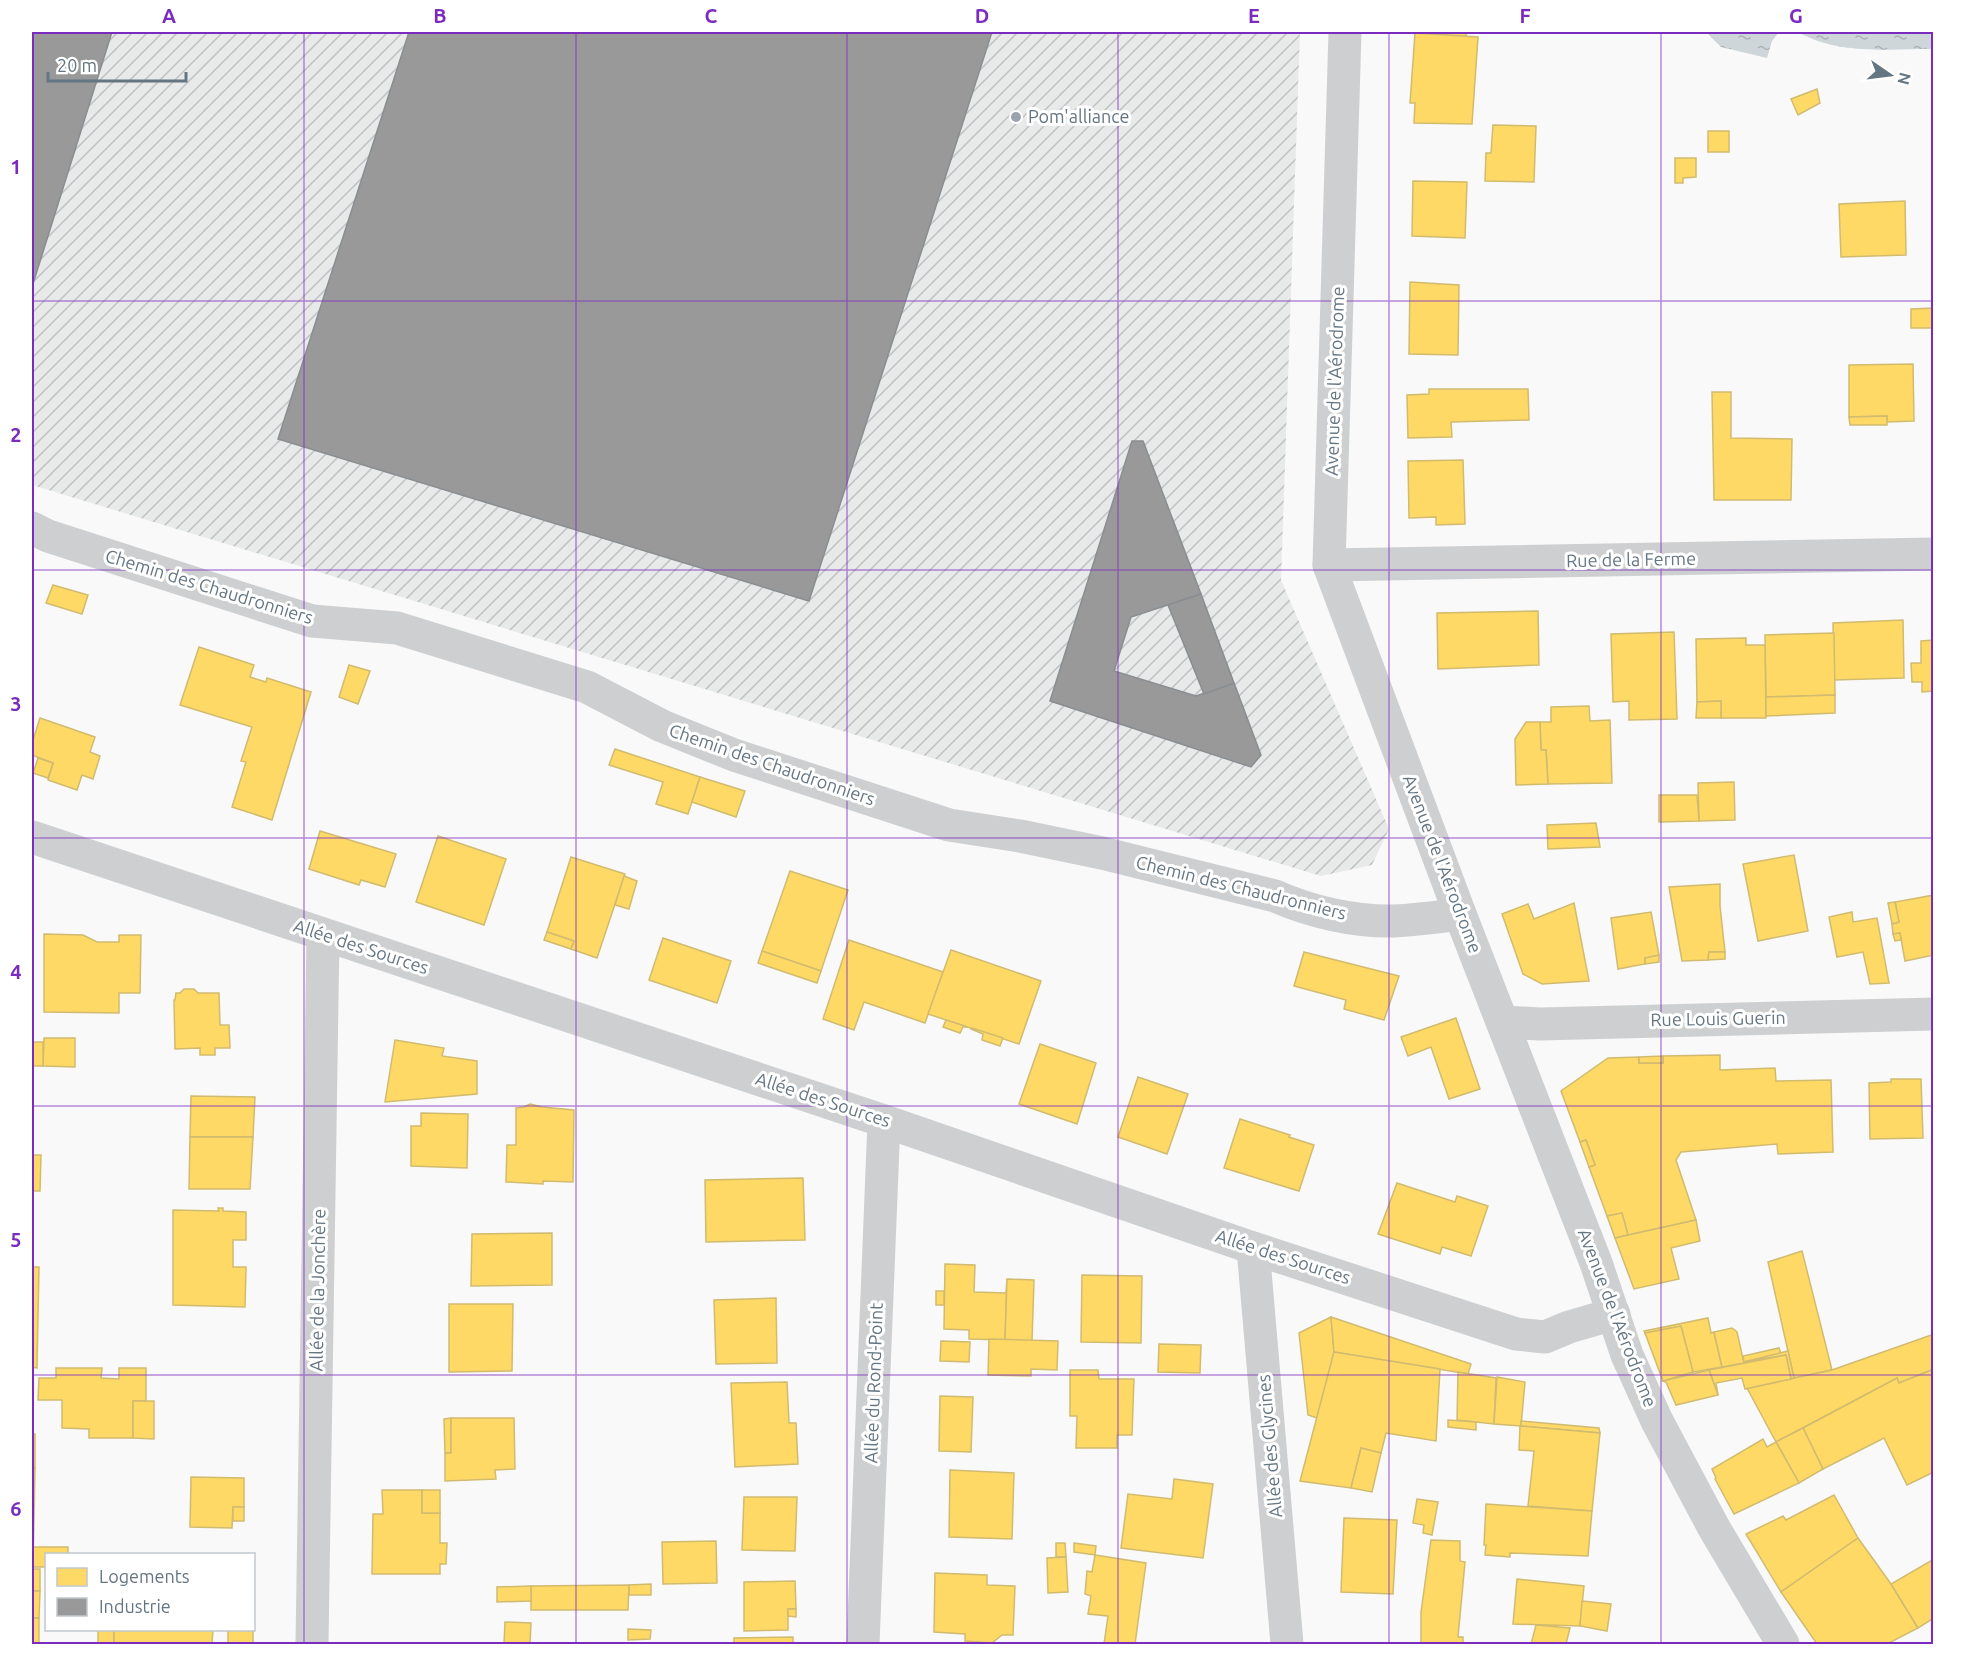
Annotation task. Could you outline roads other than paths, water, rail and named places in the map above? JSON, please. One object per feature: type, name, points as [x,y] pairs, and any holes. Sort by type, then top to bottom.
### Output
[{"type":"street","name":"Avenue de l'Aérodrome","points":[[1345,32],[1329,565],[1460,914],[1596,1263],[1627,1355],[1657,1421],[1714,1528],[1783,1644]]},
{"type":"street","name":"Chemin des Chaudronniers","points":[[32,528],[48,536],[312,621],[397,628],[587,687],[662,726],[734,755],[949,825],[1020,836],[1102,853],[1275,896],[1296,905],[1336,915],[1394,921],[1460,914]]},
{"type":"street","name":"Rue de la Ferme","points":[[1329,565],[1934,554]]},
{"type":"street","name":"Allée des Sources","points":[[32,837],[884,1121],[1253,1248],[1516,1334],[1545,1337],[1569,1327],[1614,1314]]},
{"type":"street","name":"Allée de la Jonchère","points":[[312,1644],[323,935]]},
{"type":"street","name":"Rue Louis Guerin","points":[[1503,1022],[1552,1023],[1934,1014]]},
{"type":"street","name":"Allée du Rond-Point","points":[[863,1644],[884,1121]]},
{"type":"street","name":"Allée des Glycines","points":[[1253,1248],[1287,1644]]},
{"type":"water","points":[[1706,32],[1779,32],[1772,41],[1767,58],[1721,47]]},
{"type":"water","points":[[1798,32],[1933,32],[1933,49],[1881,50],[1846,47],[1813,39]]},
{"type":"place","name":"Pom'alliance","points":[[1016,117]]}]
